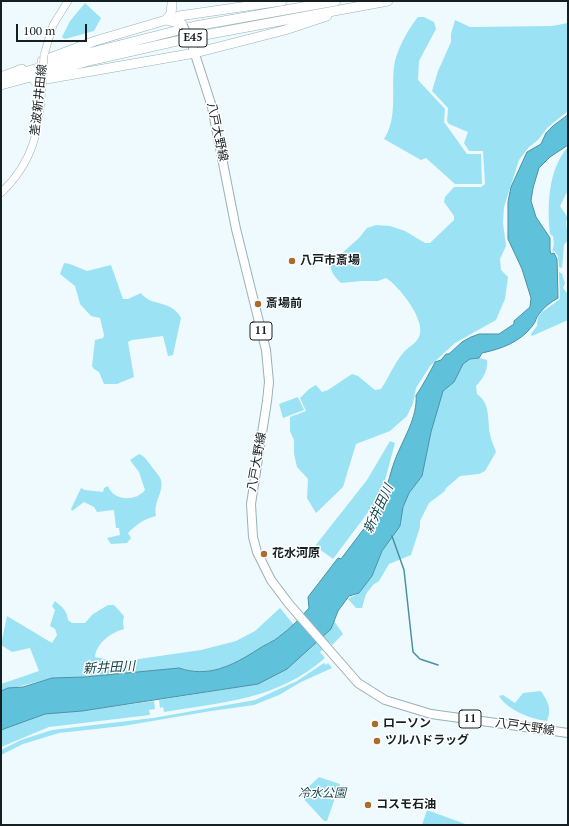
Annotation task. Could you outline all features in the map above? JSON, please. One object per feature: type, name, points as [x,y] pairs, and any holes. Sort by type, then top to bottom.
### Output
[{"type":"highway","points":[[1,78],[95,41],[166,20],[181,22],[282,1]]},
{"type":"highway","name":"E45","points":[[1,78],[88,53],[195,26],[336,1]]},
{"type":"highway","name":"E45","points":[[1,85],[93,60],[200,36],[388,1]]},
{"type":"highway","points":[[166,20],[170,14],[171,2]]},
{"type":"highway","points":[[1,85],[48,79],[285,30],[318,20],[341,10]]},
{"type":"main road","name":"差波新井田線","points":[[1,193],[21,169],[32,149],[39,125],[44,55],[53,25],[68,1]]},
{"type":"main road","name":"八戸大野線","points":[[171,2],[194,49],[212,107],[236,229],[266,350],[268,368],[267,401],[251,504],[253,537],[263,566],[271,580],[289,604],[358,683],[385,700],[415,710],[568,732]]},
{"type":"green space","points":[[85,3],[101,18],[94,31],[65,39],[62,37],[70,21]]},
{"type":"green space","points":[[418,17],[424,17],[434,22],[436,29],[419,61],[418,80],[445,109],[444,122],[467,154],[481,154],[482,184],[455,184],[426,158],[421,160],[384,139],[393,113],[393,76],[395,61],[403,40]]},
{"type":"green space","points":[[455,20],[470,27],[552,26],[568,23],[568,111],[548,127],[519,160],[504,207],[503,223],[506,246],[500,259],[501,270],[508,277],[505,299],[496,320],[455,343],[430,366],[416,388],[413,403],[407,416],[390,431],[356,444],[343,487],[316,513],[307,498],[308,479],[297,467],[294,454],[294,440],[290,431],[290,417],[306,411],[300,398],[309,389],[316,385],[322,392],[328,390],[352,374],[358,376],[375,390],[381,389],[400,356],[415,342],[420,334],[420,327],[414,311],[404,295],[391,282],[386,278],[378,281],[341,283],[334,276],[331,268],[332,262],[359,238],[367,228],[376,225],[390,226],[405,231],[425,243],[430,243],[454,220],[454,216],[444,202],[445,197],[454,187],[481,187],[485,184],[483,151],[469,151],[464,143],[468,132],[449,124],[447,121],[448,108],[432,91],[438,71],[451,42],[451,34]]},
{"type":"green space","points":[[568,147],[568,190],[560,206],[568,218],[566,222],[568,240],[564,245],[562,268],[559,267],[558,256],[554,251],[552,252],[554,244],[553,236],[550,234],[549,200],[550,188],[556,166]]},
{"type":"green space","points":[[64,263],[87,271],[111,265],[123,299],[128,299],[141,293],[150,300],[167,305],[177,312],[181,318],[173,355],[168,356],[163,336],[132,340],[128,342],[134,377],[117,384],[104,384],[99,372],[92,366],[95,340],[103,338],[104,335],[100,318],[91,316],[80,304],[75,286],[60,274]]},
{"type":"green space","points":[[559,272],[562,274],[565,283],[563,288],[567,293],[568,320],[532,336],[531,334],[537,326],[538,317],[542,312],[560,299]]},
{"type":"green space","points":[[479,358],[487,360],[487,368],[481,381],[476,386],[477,394],[485,402],[488,412],[490,436],[496,452],[485,471],[479,474],[460,476],[446,488],[445,491],[429,503],[420,521],[420,527],[411,555],[389,564],[379,581],[373,585],[366,594],[362,608],[356,608],[348,599],[359,593],[372,576],[382,551],[400,526],[403,507],[409,493],[422,476],[431,432],[443,391],[454,382],[463,364],[470,359]]},
{"type":"green space","points":[[298,397],[304,410],[283,418],[279,404]]},
{"type":"green space","points":[[390,441],[395,443],[381,495],[333,559],[315,546],[367,480]]},
{"type":"green space","points":[[139,454],[146,459],[161,480],[162,485],[155,511],[156,516],[144,520],[131,530],[128,533],[131,538],[127,543],[111,544],[107,538],[120,535],[119,528],[116,528],[114,510],[97,512],[94,507],[84,502],[72,511],[71,509],[81,488],[85,490],[103,492],[104,488],[108,486],[115,495],[125,498],[136,497],[141,494],[145,490],[139,472],[130,460]]},
{"type":"green space","points":[[55,601],[64,609],[68,620],[72,623],[85,623],[93,614],[108,605],[114,605],[124,616],[124,629],[110,635],[105,639],[98,647],[95,657],[118,662],[201,650],[236,641],[255,631],[280,608],[294,625],[239,661],[211,671],[200,672],[179,668],[85,677],[52,678],[1,691],[1,684],[39,671],[30,648],[12,652],[1,645],[7,616],[52,643],[57,635],[55,629],[50,626],[55,610],[52,606]]},
{"type":"green space","points":[[334,621],[343,634],[332,645],[330,643],[320,652],[325,658],[307,672],[288,683],[269,691],[228,702],[164,712],[163,707],[160,708],[159,700],[258,684],[330,629]]},
{"type":"green space","points":[[324,663],[326,665],[328,663],[332,668],[301,682],[279,695],[254,705],[123,726],[59,733],[23,744],[1,755],[1,750],[21,740],[52,730],[153,718],[255,700],[297,681]]},
{"type":"green space","points":[[541,691],[546,698],[549,709],[547,721],[513,710],[499,696],[503,695],[515,703],[523,693]]},
{"type":"green space","points":[[154,701],[155,709],[149,710],[150,715],[49,727],[1,747],[1,730],[45,714],[82,711]]},
{"type":"green space","name":"冷水公園","points":[[319,777],[340,784],[327,821],[324,821],[301,796],[302,793]]},
{"type":"green space","points":[[427,810],[468,825],[422,825]]},
{"type":"water","name":"新井田川","points":[[568,115],[568,145],[550,157],[539,168],[531,201],[536,217],[550,238],[551,254],[554,253],[557,259],[558,298],[543,309],[538,315],[534,324],[523,336],[503,347],[482,353],[479,358],[470,359],[463,364],[454,382],[443,391],[431,432],[422,476],[409,493],[403,507],[400,526],[382,551],[372,576],[359,593],[349,596],[338,611],[331,629],[287,669],[258,684],[82,711],[45,714],[1,730],[1,691],[8,688],[23,687],[52,678],[85,677],[179,668],[200,672],[220,669],[248,656],[274,640],[288,630],[309,608],[308,597],[338,558],[341,559],[372,518],[376,517],[376,509],[373,507],[374,505],[379,507],[382,501],[395,460],[415,411],[416,395],[435,362],[441,360],[446,354],[449,354],[462,342],[471,337],[479,334],[499,334],[514,324],[514,321],[530,307],[531,298],[522,269],[508,239],[508,202],[511,187],[527,152],[541,144],[546,133]]},
{"type":"waterway","points":[[392,536],[404,570],[413,652],[420,659],[438,665]]},
{"type":"place","name":"八戸市斎場","points":[[292,261]]},
{"type":"place","name":"斎場前","points":[[258,304]]},
{"type":"place","name":"花水河原","points":[[264,554]]},
{"type":"place","name":"ローソン","points":[[375,724]]},
{"type":"place","name":"ツルハドラッグ","points":[[377,741]]},
{"type":"place","name":"コスモ石油","points":[[368,805]]}]
